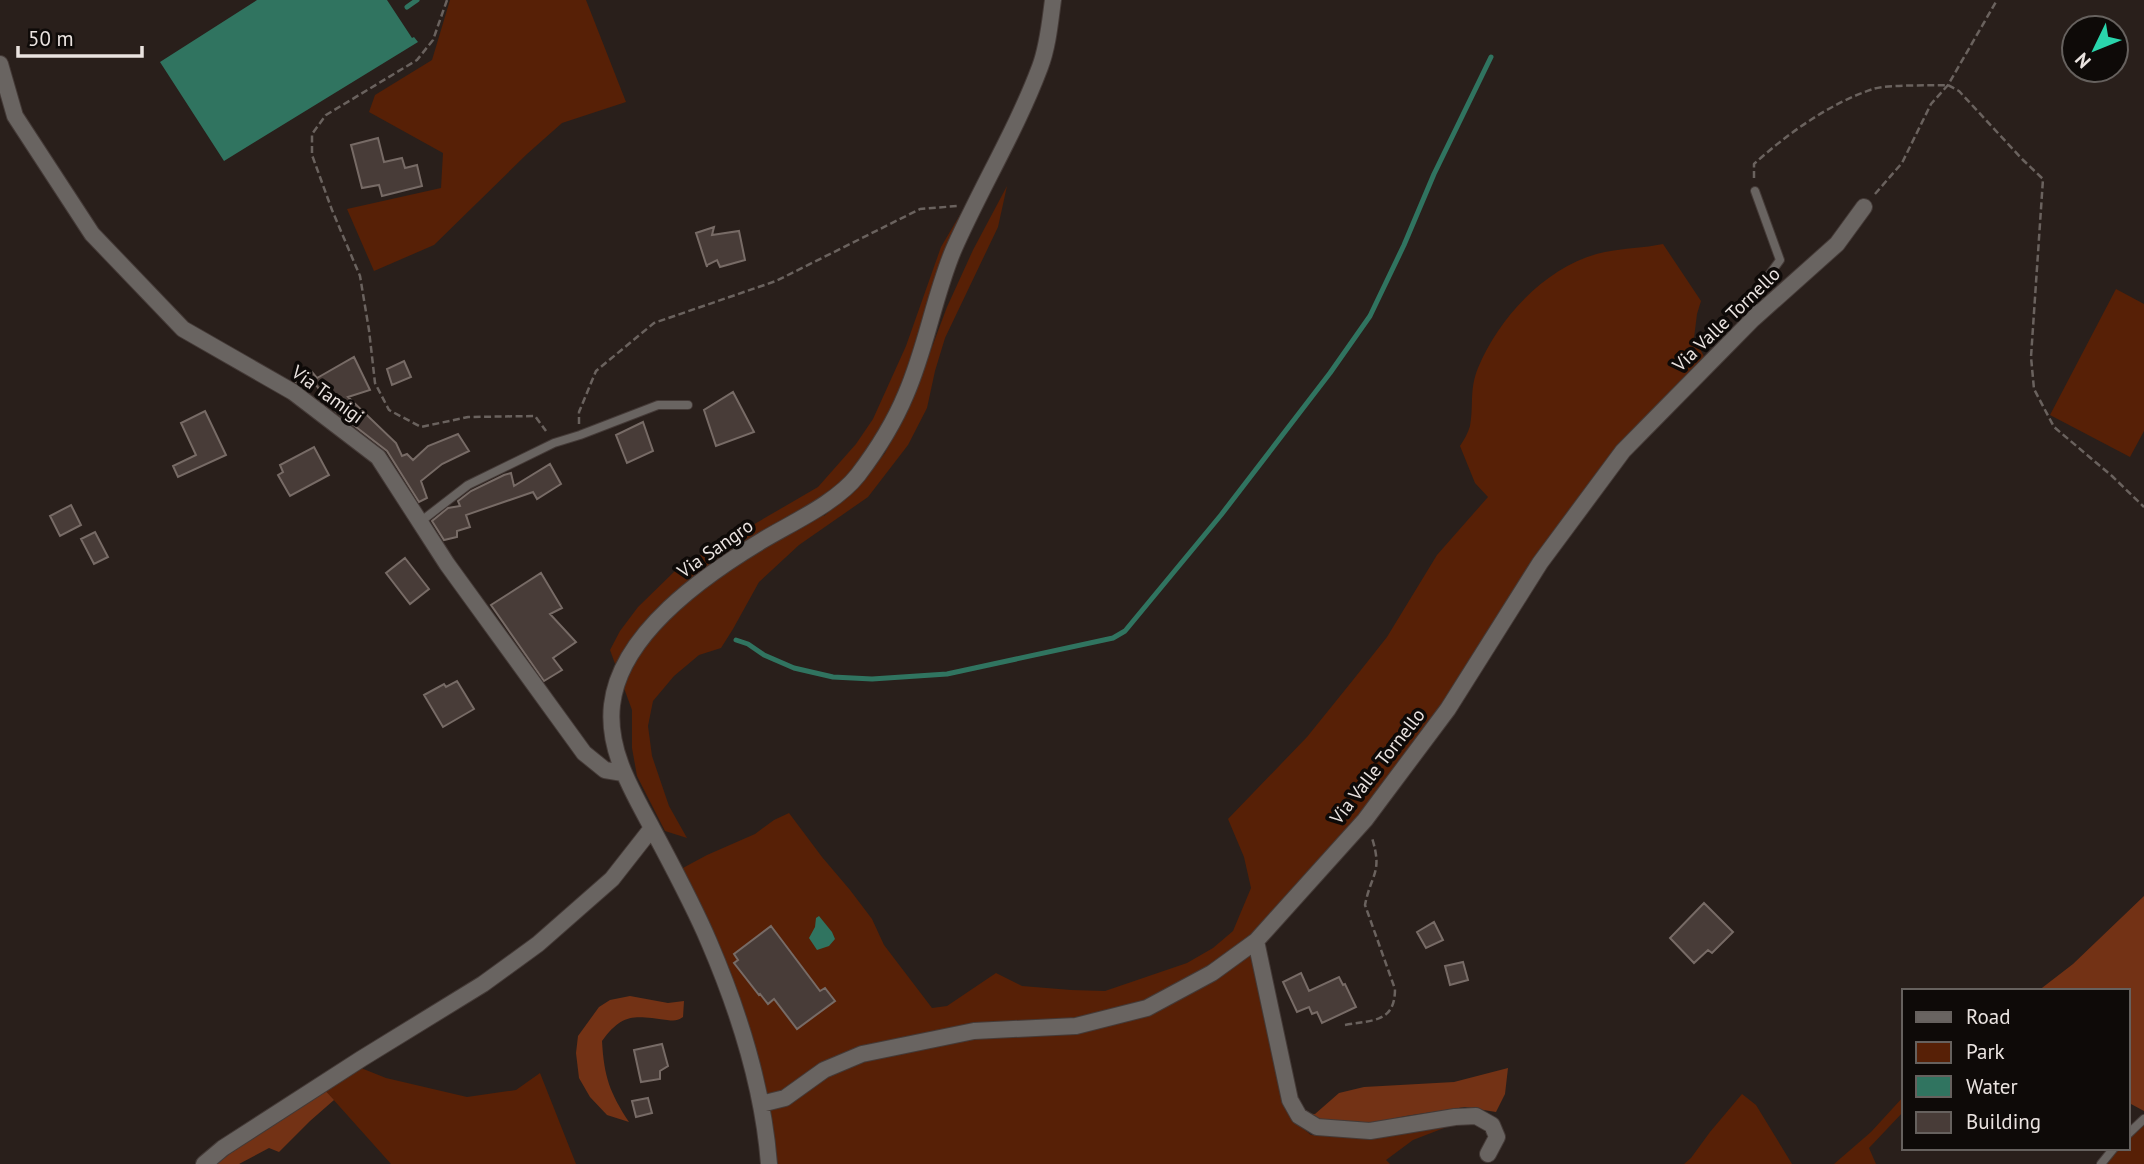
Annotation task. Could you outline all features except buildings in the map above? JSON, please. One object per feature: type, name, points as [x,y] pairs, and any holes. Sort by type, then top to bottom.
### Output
[{"type":"street","name":"Via Sangro","points":[[769,1164],[761,1104],[743,1030],[708,940],[623,773],[612,733],[611,706],[618,677],[642,637],[703,578],[817,509],[854,480],[884,440],[907,392],[951,256],[974,204],[1003,151],[1041,64],[1053,0]]},
{"type":"street","name":"Via Tamigi","points":[[0,64],[15,116],[92,234],[183,329],[293,392],[378,457],[455,574],[583,753],[605,770],[623,773]]},
{"type":"street","name":"Via Valle Tornello","points":[[761,1104],[785,1098],[824,1070],[862,1055],[974,1031],[1076,1026],[1147,1008],[1212,973],[1256,941],[1359,826],[1448,709],[1540,563],[1623,451],[1753,319],[1837,244],[1864,207]]},
{"type":"street","points":[[204,1164],[223,1148],[483,984],[538,944],[612,879],[652,828]]},
{"type":"street","points":[[1256,941],[1290,1100],[1299,1116],[1317,1127],[1370,1131],[1476,1116],[1492,1125],[1497,1138],[1488,1154]]},
{"type":"lane","points":[[1753,319],[1753,297],[1780,260],[1755,191]]},
{"type":"lane","points":[[420,522],[468,485],[554,443],[658,405],[688,405]]},
{"type":"lane","points":[[2130,1133],[2144,1119]]},
{"type":"lane","points":[[2101,1164],[2112,1150]]},
{"type":"path","points":[[447,0],[433,40],[417,60],[326,115],[312,134],[312,155],[360,276],[375,383],[390,410],[421,427],[468,417],[535,416],[554,443]]},
{"type":"path","points":[[1864,207],[1902,163],[1931,104],[1948,85],[1997,0]]},
{"type":"path","points":[[1755,191],[1754,164],[1779,142],[1831,108],[1874,89],[1948,85],[1959,90],[2043,179],[2031,357],[2034,390],[2054,427],[2144,507]]},
{"type":"path","points":[[580,435],[579,412],[596,371],[654,323],[776,281],[920,209],[974,204]]},
{"type":"path","points":[[1345,1025],[1379,1018],[1390,1012],[1395,999],[1395,989],[1365,905],[1368,891],[1376,877],[1378,856],[1371,838],[1359,826]]},
{"type":"green space","points":[[450,0],[586,0],[626,102],[562,123],[434,245],[374,271],[347,209],[441,188],[443,153],[369,112],[375,95],[432,60]]},
{"type":"green space","points":[[1007,186],[998,227],[945,338],[927,408],[908,445],[868,497],[799,545],[759,582],[721,648],[699,655],[674,676],[653,701],[648,726],[652,756],[669,806],[687,838],[665,831],[637,776],[632,748],[632,710],[610,650],[620,631],[638,607],[677,569],[818,487],[856,444],[873,419],[906,346],[941,247],[961,213],[889,415],[849,477],[815,505],[824,516],[859,486],[885,453],[911,403],[947,307]]},
{"type":"green space","points":[[1663,244],[1701,301],[1694,338],[1706,360],[1617,451],[1388,783],[1248,943],[1295,1122],[1311,1135],[1339,1136],[1457,1123],[1413,1140],[1386,1160],[1390,1164],[776,1164],[770,1110],[790,1104],[808,1088],[766,1096],[681,869],[755,834],[789,813],[872,919],[884,945],[932,1008],[947,1006],[996,973],[1022,986],[1105,991],[1187,963],[1213,948],[1233,931],[1251,888],[1244,857],[1228,819],[1307,737],[1387,637],[1437,555],[1488,497],[1475,483],[1460,446],[1470,426],[1475,376],[1499,330],[1528,295],[1564,268],[1605,252]]},
{"type":"green space","points":[[2116,289],[2144,304],[2144,431],[2130,457],[2050,415]]},
{"type":"green space","points":[[356,1066],[386,1078],[467,1097],[516,1090],[540,1073],[576,1164],[391,1164],[323,1088]]},
{"type":"green space","points":[[1742,1094],[1756,1105],[1792,1164],[1684,1164],[1691,1158]]},
{"type":"green space","points":[[1902,1098],[1902,1113],[1869,1148],[1876,1164],[1834,1164],[1871,1132]]},
{"type":"green space","points":[[2144,1123],[2144,1164],[2106,1164],[2117,1150],[2130,1150],[2130,1137]]},
{"type":"shaded area","points":[[2144,896],[2144,1111],[2130,1104],[2130,989],[2041,989],[2073,964]]},
{"type":"shaded area","points":[[630,996],[668,1003],[684,1001],[683,1017],[679,1019],[672,1021],[630,1018],[617,1025],[602,1041],[609,1084],[629,1122],[607,1115],[590,1097],[579,1078],[576,1053],[578,1036],[599,1007],[610,1000]]},
{"type":"shaded area","points":[[1508,1068],[1505,1094],[1496,1112],[1465,1107],[1361,1125],[1321,1123],[1301,1113],[1315,1114],[1339,1093],[1364,1087],[1454,1082]]},
{"type":"shaded area","points":[[323,1088],[334,1100],[279,1152],[269,1148],[239,1164],[215,1164]]},
{"type":"water","points":[[257,0],[387,0],[412,38],[418,42],[224,161],[160,62]]},
{"type":"water","points":[[819,916],[835,939],[829,946],[817,950],[809,938]]},
{"type":"waterway","points":[[407,7],[417,0]]},
{"type":"waterway","points":[[736,640],[794,668],[833,677],[872,679],[947,674],[1113,638],[1125,631],[1221,515],[1330,373],[1370,316],[1434,174],[1491,57]]}]
